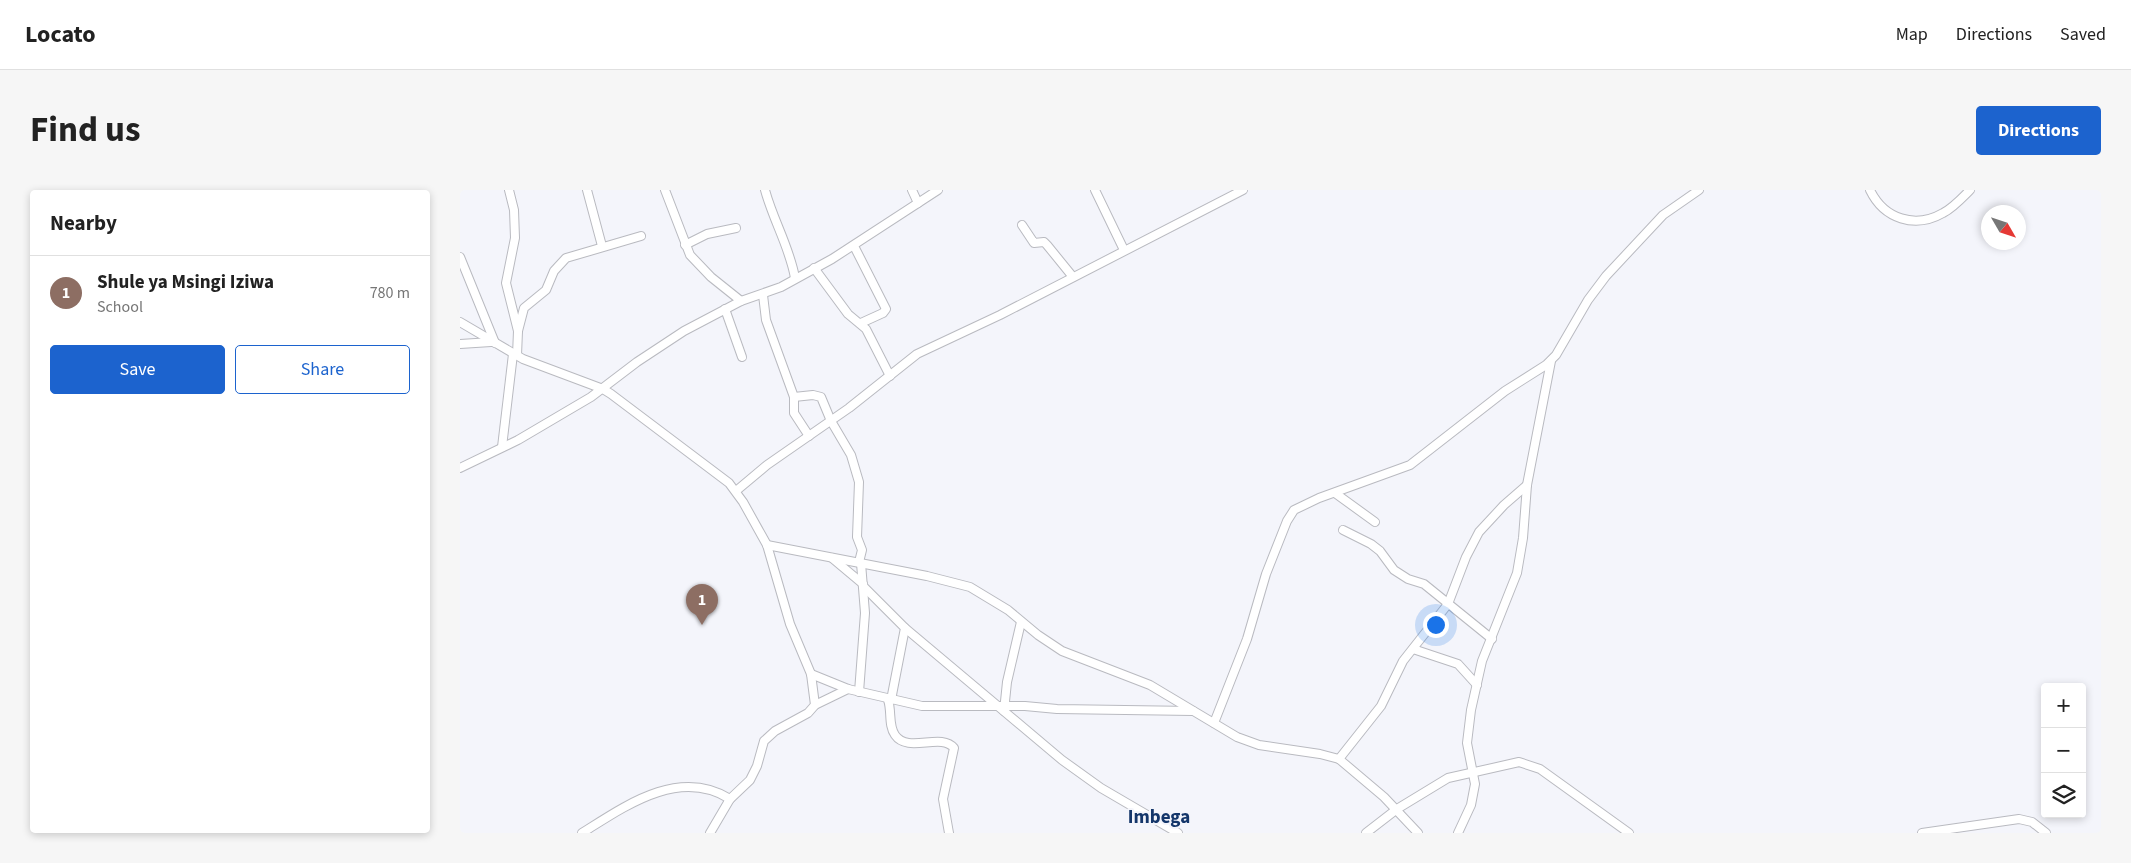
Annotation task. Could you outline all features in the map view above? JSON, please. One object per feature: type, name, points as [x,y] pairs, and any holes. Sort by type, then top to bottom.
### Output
[{"type":"street","points":[[509,190],[514,210],[515,238],[506,283],[518,331]]},
{"type":"street","points":[[587,190],[602,246]]},
{"type":"street","points":[[665,190],[690,255],[701,268],[741,300]]},
{"type":"street","points":[[765,190],[778,230],[791,258],[795,278]]},
{"type":"street","points":[[912,190],[918,203]]},
{"type":"street","points":[[460,468],[526,436],[603,389],[655,350],[725,309],[741,300],[762,295],[854,246],[938,190]]},
{"type":"street","points":[[1095,190],[1124,250]]},
{"type":"street","points":[[736,491],[766,465],[831,421],[931,346],[1000,316],[1242,190]]},
{"type":"street","points":[[1458,833],[1474,796],[1474,773],[1467,735],[1482,661],[1517,573],[1523,538],[1527,485],[1551,361],[1588,300],[1606,276],[1663,215],[1700,190]]},
{"type":"street","points":[[1870,190],[1896,219],[1911,222],[1941,214],[1970,190]]},
{"type":"street","points":[[1022,225],[1034,243],[1044,242],[1073,277]]},
{"type":"street","points":[[685,244],[708,234],[736,228]]},
{"type":"street","points":[[502,447],[518,331],[524,308],[546,290],[554,271],[566,258],[641,236]]},
{"type":"street","points":[[854,246],[886,308],[883,313],[861,323]]},
{"type":"street","points":[[460,257],[493,343]]},
{"type":"street","points":[[814,268],[848,314],[861,323],[890,376]]},
{"type":"street","points":[[762,295],[766,320],[794,397],[794,413],[809,436]]},
{"type":"street","points":[[725,309],[742,357]]},
{"type":"street","points":[[460,322],[515,355],[603,389],[709,467],[736,491],[767,545],[790,624],[811,674],[815,705]]},
{"type":"street","points":[[460,344],[493,343]]},
{"type":"street","points":[[1214,723],[1247,639],[1266,574],[1287,521],[1298,507],[1410,465],[1505,392],[1551,361]]},
{"type":"street","points":[[794,397],[820,396],[831,421],[851,455],[859,482],[857,537],[862,550],[860,563],[864,586],[865,613],[859,692]]},
{"type":"street","points":[[460,460],[472,462]]},
{"type":"street","points":[[1339,759],[1381,706],[1403,661],[1448,604],[1466,557],[1480,532],[1504,505],[1527,485]]},
{"type":"street","points":[[1335,493],[1375,522]]},
{"type":"street","points":[[1343,530],[1371,544],[1380,551],[1394,570],[1408,579],[1424,584],[1492,639]]},
{"type":"street","points":[[767,545],[965,585],[991,598],[1062,651],[1150,685],[1237,737],[1259,745],[1320,754],[1339,759],[1367,780],[1398,809],[1418,833]]},
{"type":"street","points":[[831,557],[864,586],[905,628],[1086,778],[1178,833]]},
{"type":"street","points":[[1001,709],[1021,622]]},
{"type":"street","points":[[905,628],[889,700],[893,732],[900,740],[945,742],[954,748],[944,799],[950,833]]},
{"type":"street","points":[[1412,649],[1458,664],[1477,685]]},
{"type":"street","points":[[811,674],[848,690],[922,706],[1197,712]]},
{"type":"street","points":[[710,833],[730,799],[750,780],[757,766],[764,740],[808,713],[815,705],[848,690]]},
{"type":"street","points":[[1366,833],[1398,809],[1448,778],[1519,762],[1532,765],[1629,833]]},
{"type":"street","points":[[582,833],[617,810],[640,798],[664,791],[706,788],[730,799]]},
{"type":"street","points":[[1922,833],[2019,819],[2032,822],[2046,833]]},
{"type":"place","name":"Shule ya Msingi Iziwa","points":[[702,625]]},
{"type":"district","name":"Imbega","points":[[1159,816]]}]
